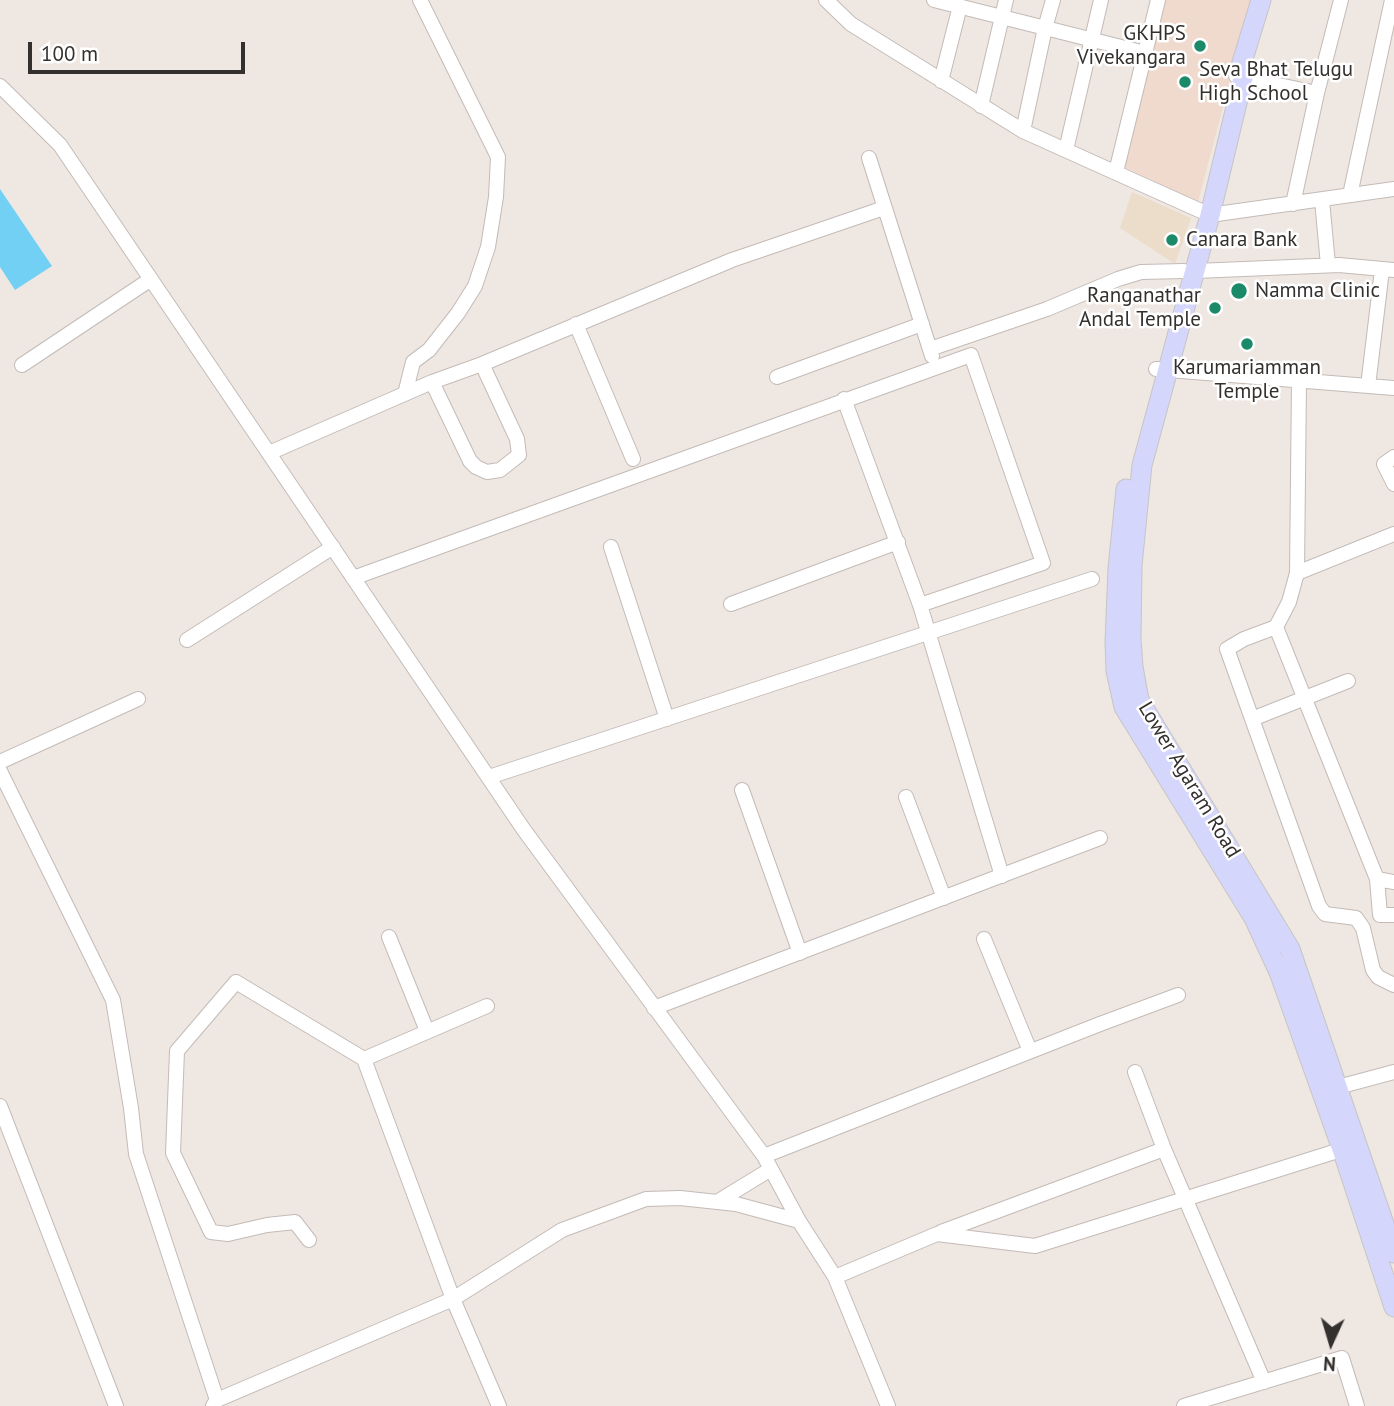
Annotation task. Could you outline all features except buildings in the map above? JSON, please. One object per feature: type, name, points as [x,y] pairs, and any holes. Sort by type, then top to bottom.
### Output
[{"type":"main road","name":"Lower Agaram Road","points":[[1261,0],[1239,74],[1190,271],[1162,370],[1130,462],[1121,523],[1116,671],[1124,707],[1254,918],[1279,972],[1394,1253]]},
{"type":"main road","name":"Lower Agaram Road","points":[[1162,370],[1142,465],[1135,525],[1130,639],[1139,700],[1290,949],[1338,1087],[1350,1147],[1394,1307]]},
{"type":"street","points":[[405,394],[413,362],[429,350],[475,286],[488,247],[496,197],[498,157],[420,0]]},
{"type":"street","points":[[826,0],[851,24],[1023,131],[1205,213],[1293,204],[1394,189]]},
{"type":"street","points":[[934,0],[1144,53]]},
{"type":"street","points":[[981,106],[1006,0]]},
{"type":"street","points":[[1023,131],[1053,0]]},
{"type":"street","points":[[1066,150],[1101,0]]},
{"type":"street","points":[[1116,172],[1158,0]]},
{"type":"street","points":[[1293,204],[1341,0]]},
{"type":"street","points":[[1350,195],[1392,0]]},
{"type":"street","points":[[941,81],[960,6]]},
{"type":"street","points":[[1239,74],[1317,93]]},
{"type":"street","points":[[0,86],[60,145],[524,830],[767,1163],[799,1221],[835,1277],[888,1406]]},
{"type":"street","points":[[869,158],[935,367]]},
{"type":"street","points":[[1322,200],[1328,265]]},
{"type":"street","points":[[269,453],[432,382],[482,364],[732,260],[884,208]]},
{"type":"street","points":[[930,349],[1047,309],[1141,272],[1328,265],[1388,270],[1368,386]]},
{"type":"street","points":[[22,365],[151,279]]},
{"type":"street","points":[[576,324],[633,460]]},
{"type":"street","points":[[777,377],[922,324]]},
{"type":"street","points":[[353,578],[971,355],[1043,563],[920,605]]},
{"type":"street","points":[[432,382],[470,461],[487,472],[500,470],[519,455],[517,439],[482,364]]},
{"type":"street","points":[[1162,370],[1394,388]]},
{"type":"street","points":[[1298,381],[1297,573],[1289,602],[1276,627],[1244,639],[1227,649],[1318,906],[1325,914],[1356,918],[1363,928],[1373,970],[1378,977],[1394,985]]},
{"type":"street","points":[[844,399],[929,632],[1002,876]]},
{"type":"street","points":[[1394,457],[1384,464],[1394,484]]},
{"type":"street","points":[[1297,573],[1394,534]]},
{"type":"street","points":[[731,604],[898,542]]},
{"type":"street","points":[[187,640],[333,547]]},
{"type":"street","points":[[611,547],[667,719]]},
{"type":"street","points":[[489,777],[1092,579]]},
{"type":"street","points":[[1276,627],[1377,879],[1387,915]]},
{"type":"street","points":[[1252,719],[1348,681]]},
{"type":"street","points":[[0,762],[138,699]]},
{"type":"street","points":[[0,771],[113,1000],[136,1154],[215,1403],[453,1300],[562,1230],[646,1199],[680,1198],[736,1204],[799,1221]]},
{"type":"street","points":[[742,790],[800,953]]},
{"type":"street","points":[[906,797],[944,898]]},
{"type":"street","points":[[654,1008],[1100,838]]},
{"type":"street","points":[[1377,879],[1394,881]]},
{"type":"street","points":[[389,937],[427,1031]]},
{"type":"street","points":[[984,939],[1030,1051]]},
{"type":"street","points":[[309,1240],[295,1222],[228,1234],[211,1232],[173,1153],[177,1051],[236,982],[364,1059],[453,1300],[499,1406]]},
{"type":"street","points":[[716,1202],[767,1163],[1030,1051],[1178,995]]},
{"type":"street","points":[[364,1059],[487,1006]]},
{"type":"street","points":[[1135,1072],[1164,1149],[1265,1382]]},
{"type":"street","points":[[1338,1087],[1394,1072]]},
{"type":"street","points":[[0,1107],[116,1406]]},
{"type":"street","points":[[937,1234],[1035,1246],[1350,1147]]},
{"type":"street","points":[[835,1277],[937,1234],[1164,1149]]},
{"type":"street","points":[[1184,1406],[1342,1358],[1357,1406]]},
{"type":"shaded area","name":"Seva Bhat Telugu High School","points":[[1160,0],[1251,0],[1198,202],[1120,165]]},
{"type":"shaded area","points":[[1132,192],[1191,218],[1175,264],[1120,228]]},
{"type":"water","points":[[0,189],[52,266],[15,290],[0,267]]},
{"type":"place","name":"GKHPS Vivekangara","points":[[1200,46]]},
{"type":"place","name":"Seva Bhat Telugu High School","points":[[1185,82]]},
{"type":"place","name":"Canara Bank","points":[[1172,240]]},
{"type":"place","name":"Namma Clinic","points":[[1239,291]]},
{"type":"place","name":"Ranganathar Andal Temple","points":[[1215,308]]},
{"type":"place","name":"Karumariamman Temple","points":[[1247,344]]}]
